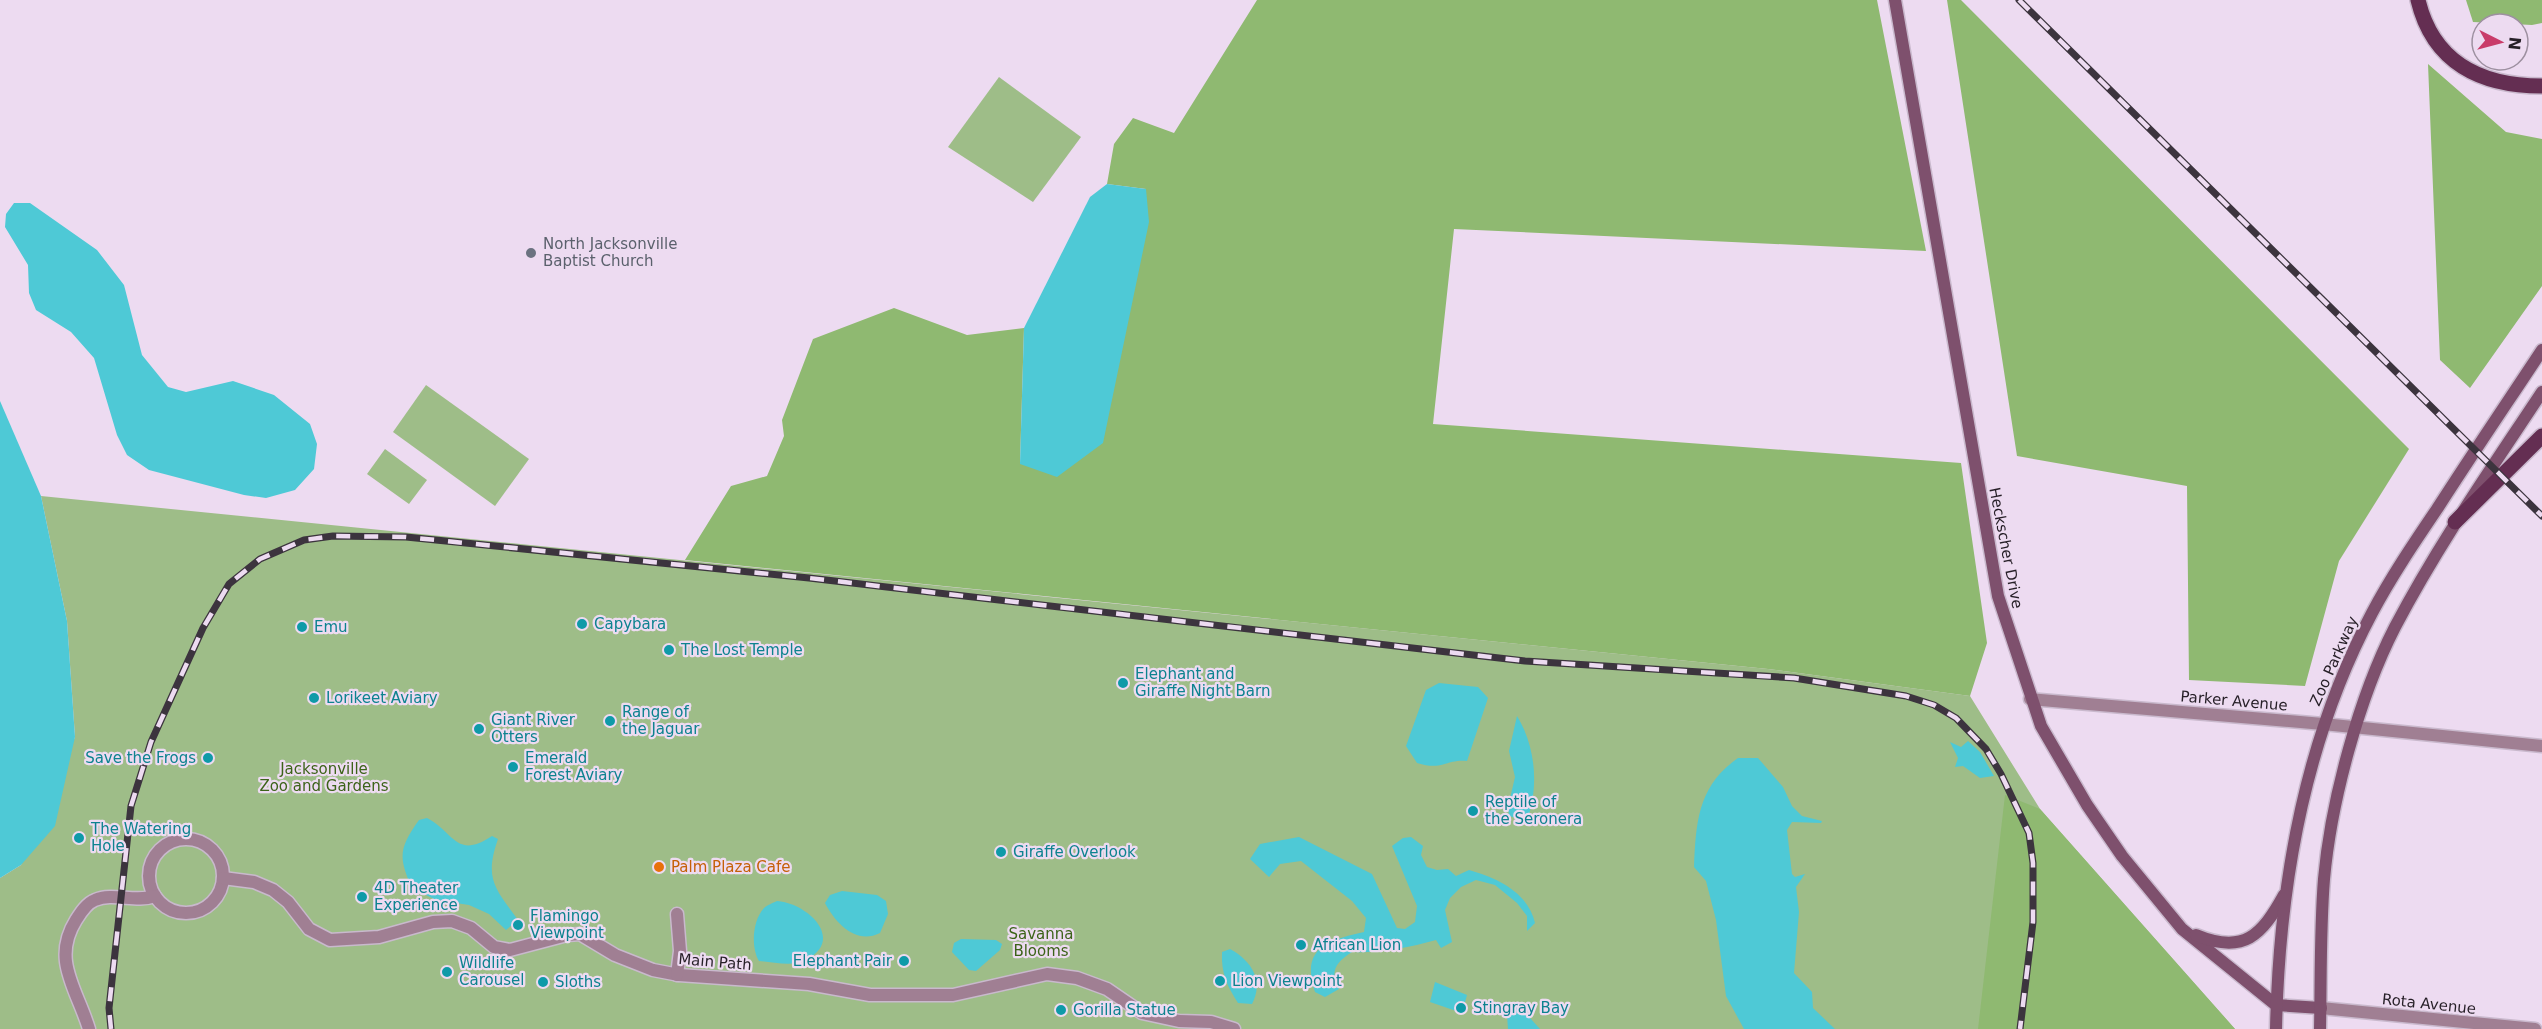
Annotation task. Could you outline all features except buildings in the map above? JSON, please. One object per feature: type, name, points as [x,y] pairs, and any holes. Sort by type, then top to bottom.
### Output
[{"type":"main road","name":"Heckscher Drive","points":[[1895,0],[1998,596],[2030,699],[2041,726],[2087,805],[2128,865],[2182,929],[2276,1005]]},
{"type":"main road","points":[[2418,0],[2432,37],[2462,67],[2481,78],[2504,83],[2542,86]]},
{"type":"main road","name":"Zoo Parkway","points":[[2276,1029],[2276,1005],[2287,889],[2304,789],[2323,724],[2372,612],[2409,550],[2542,350]]},
{"type":"main road","points":[[2320,1029],[2324,879],[2331,830],[2357,727],[2377,666],[2395,627],[2455,522],[2542,392]]},
{"type":"main road","points":[[2455,522],[2542,436]]},
{"type":"main road","points":[[2182,929],[2209,940],[2231,942],[2250,939],[2268,924],[2287,889]]},
{"type":"main road","points":[[2276,1005],[2321,1008]]},
{"type":"street","name":"Parker Avenue","points":[[2030,699],[2357,727],[2542,746]]},
{"type":"street","points":[[183,839],[195,840],[207,845],[216,854],[222,866],[223,878],[214,899],[195,912],[172,910],[155,896],[150,885],[152,860],[165,846],[183,839]]},
{"type":"street","name":"Main Path","points":[[223,878],[254,882],[273,890],[288,902],[309,929],[330,940],[379,937],[433,922],[452,921],[471,928],[494,947],[510,950],[580,934],[615,955],[653,970],[676,975],[828,987],[870,995],[953,995],[1047,974],[1077,978],[1107,990],[1142,1012],[1179,1021],[1211,1022],[1234,1029]]},
{"type":"street","points":[[89,1029],[64,964],[66,944],[72,926],[83,910],[95,900],[145,899],[155,896]]},
{"type":"street","points":[[676,975],[680,951],[677,914]]},
{"type":"street","name":"Rota Avenue","points":[[2321,1008],[2535,1029]]},
{"type":"green space","points":[[1257,0],[1877,0],[1926,251],[1454,229],[1433,424],[1961,463],[1987,643],[1970,696],[1768,669],[685,560],[731,486],[767,476],[784,436],[782,420],[813,339],[894,308],[967,335],[1024,328],[1020,464],[1146,189],[1107,184],[1114,144],[1133,118],[1174,133]]},
{"type":"green space","points":[[1947,0],[1961,0],[2409,449],[2339,561],[2305,686],[2189,680],[2187,486],[2017,456]]},
{"type":"green space","points":[[2466,0],[2542,0],[2542,23],[2532,25],[2530,25],[2530,12],[2470,13]]},
{"type":"green space","points":[[2428,64],[2506,132],[2542,139],[2542,286],[2470,388],[2440,360]]},
{"type":"green space","points":[[999,77],[1081,137],[1033,202],[948,147]]},
{"type":"green space","points":[[426,385],[529,459],[495,506],[393,432]]},
{"type":"green space","points":[[385,449],[427,480],[409,504],[367,474]]},
{"type":"green space","name":"Jacksonville Zoo and Gardens","points":[[41,496],[1768,669],[1970,696],[2040,809],[2235,1029],[0,1029],[0,878],[21,865],[75,737],[67,621]]},
{"type":"green space","points":[[2005,795],[2040,809],[2235,1029],[1978,1029]]},
{"type":"water","points":[[1107,184],[1146,189],[1149,222],[1103,443],[1057,477],[1020,464],[1024,328],[1090,197]]},
{"type":"water","points":[[14,203],[30,203],[97,250],[124,285],[142,355],[168,387],[186,392],[233,381],[274,395],[310,424],[317,444],[314,469],[295,490],[266,498],[244,495],[149,470],[127,455],[117,435],[94,358],[71,332],[36,310],[29,293],[28,265],[5,227],[6,214]]},
{"type":"water","points":[[0,401],[41,496],[67,621],[75,737],[55,826],[21,865],[0,878]]},
{"type":"water","points":[[1439,683],[1478,687],[1488,698],[1467,761],[1433,766],[1417,763],[1406,746],[1426,690]]},
{"type":"water","points":[[1517,716],[1528,741],[1534,767],[1533,795],[1527,821],[1509,816],[1508,807],[1515,777],[1509,751]]},
{"type":"water","points":[[1968,741],[1980,752],[1994,776],[1980,778],[1963,766],[1955,767],[1958,758],[1950,742],[1961,747]]},
{"type":"water","points":[[1738,758],[1758,758],[1783,787],[1792,806],[1802,816],[1822,821],[1821,823],[1792,822],[1787,830],[1792,874],[1795,877],[1805,874],[1796,887],[1799,912],[1794,973],[1812,992],[1813,1008],[1835,1029],[1744,1029],[1726,996],[1716,920],[1706,881],[1694,867],[1698,820],[1707,793],[1715,780]]},
{"type":"water","points":[[427,818],[463,845],[480,843],[492,836],[498,839],[492,874],[498,891],[518,920],[506,930],[489,914],[469,905],[436,900],[412,888],[404,868],[404,846],[419,820]]},
{"type":"water","points":[[1299,837],[1372,874],[1397,928],[1405,929],[1415,922],[1417,906],[1392,846],[1403,838],[1411,837],[1423,846],[1421,855],[1427,867],[1437,870],[1448,869],[1456,876],[1469,870],[1500,882],[1526,903],[1535,923],[1527,931],[1527,916],[1517,903],[1495,885],[1476,880],[1461,887],[1450,898],[1445,910],[1452,942],[1441,948],[1436,940],[1373,952],[1352,952],[1338,964],[1334,972],[1339,989],[1325,997],[1315,992],[1311,977],[1314,956],[1320,948],[1329,943],[1364,932],[1366,918],[1352,901],[1301,861],[1280,864],[1269,877],[1250,859],[1260,844]]},
{"type":"water","points":[[842,891],[877,895],[886,901],[888,914],[880,933],[863,936],[841,925],[825,903],[830,895]]},
{"type":"water","points":[[777,901],[800,908],[818,923],[823,942],[817,952],[806,960],[789,964],[759,961],[756,956],[754,934],[757,920],[764,908]]},
{"type":"water","points":[[961,939],[996,940],[1002,944],[1000,950],[976,971],[969,970],[952,952],[954,943]]},
{"type":"water","points":[[1230,949],[1244,959],[1254,972],[1257,987],[1252,1004],[1238,1003],[1228,985],[1222,952]]},
{"type":"water","points":[[1435,982],[1467,995],[1462,1013],[1430,1002]]},
{"type":"water","points":[[1513,1007],[1521,1008],[1540,1029],[1508,1029],[1507,1015]]},
{"type":"railway","points":[[2019,0],[2542,516]]},
{"type":"railway","points":[[111,1029],[109,1008],[131,806],[151,742],[203,628],[229,584],[260,559],[304,540],[333,536],[406,537],[809,578],[1525,661],[1794,678],[1906,696],[1934,705],[1956,718],[1986,749],[2001,774],[2029,833],[2033,863],[2033,922],[2020,1029]]},
{"type":"place","name":"North Jacksonville Baptist Church","points":[[531,253]]},
{"type":"place","name":"Capybara","points":[[582,624]]},
{"type":"place","name":"Emu","points":[[302,627]]},
{"type":"place","name":"The Lost Temple","points":[[669,650]]},
{"type":"place","name":"Elephant and Giraffe Night Barn","points":[[1123,683]]},
{"type":"place","name":"Lorikeet Aviary","points":[[314,698]]},
{"type":"place","name":"Range of the Jaguar","points":[[610,721]]},
{"type":"place","name":"Giant River Otters","points":[[479,729]]},
{"type":"place","name":"Save the Frogs","points":[[208,758]]},
{"type":"place","name":"Emerald Forest Aviary","points":[[513,767]]},
{"type":"place","name":"Reptile of the Seronera","points":[[1473,811]]},
{"type":"place","name":"The Watering Hole","points":[[79,838]]},
{"type":"place","name":"Giraffe Overlook","points":[[1001,852]]},
{"type":"place","name":"Palm Plaza Cafe","points":[[659,867]]},
{"type":"place","name":"4D Theater Experience","points":[[362,897]]},
{"type":"place","name":"Flamingo Viewpoint","points":[[518,925]]},
{"type":"place","name":"African Lion","points":[[1301,945]]},
{"type":"place","name":"Elephant Pair","points":[[904,961]]},
{"type":"place","name":"Wildlife Carousel","points":[[447,972]]},
{"type":"place","name":"Lion Viewpoint","points":[[1220,981]]},
{"type":"place","name":"Sloths","points":[[543,982]]},
{"type":"place","name":"Stingray Bay","points":[[1461,1008]]},
{"type":"place","name":"Gorilla Statue","points":[[1061,1010]]},
{"type":"park label","name":"Savanna Blooms","points":[[1041,942]]}]
